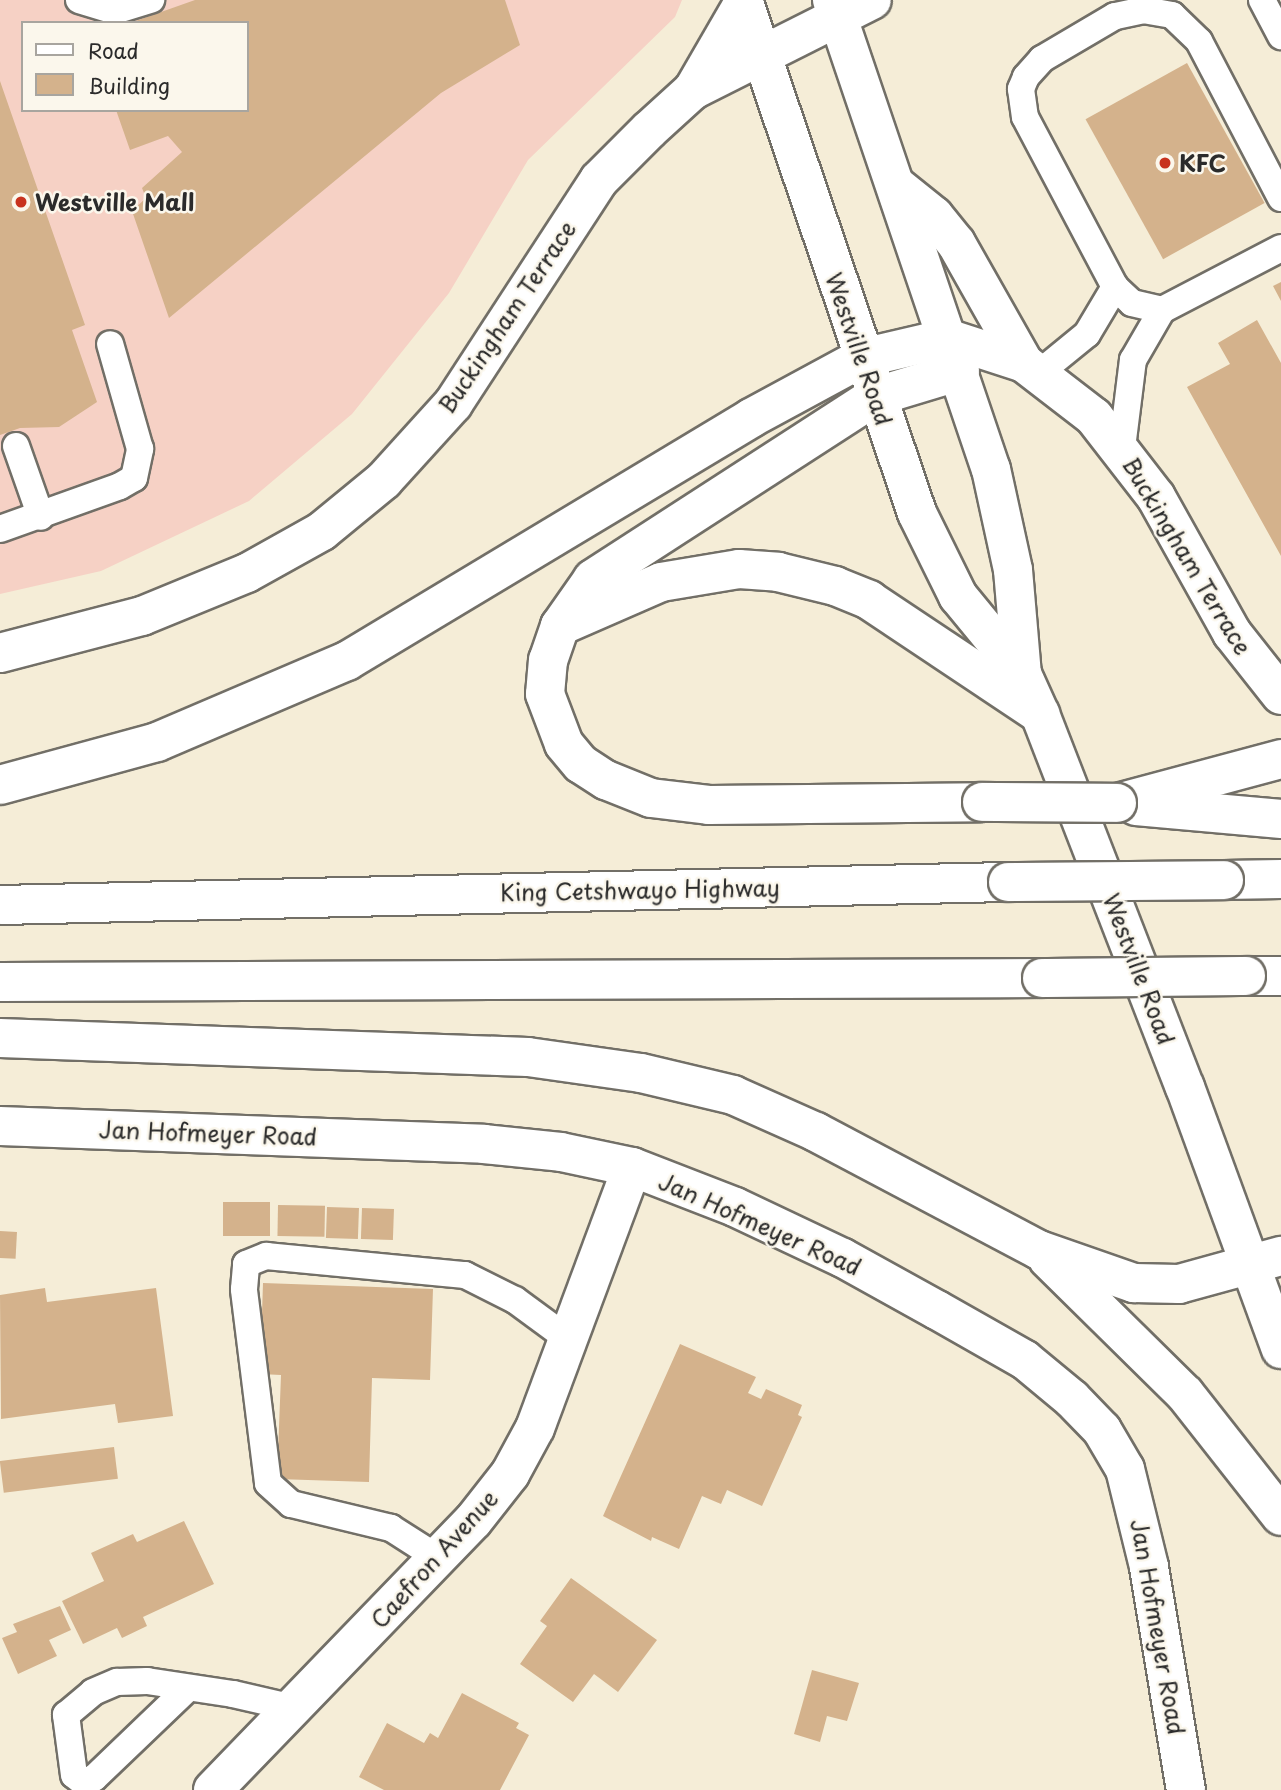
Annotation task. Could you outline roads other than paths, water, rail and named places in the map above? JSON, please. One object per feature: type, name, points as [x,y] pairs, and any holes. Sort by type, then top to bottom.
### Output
[{"type":"main road","name":"Buckingham Terrace","points":[[693,90],[763,54],[834,8],[872,0]]},
{"type":"main road","name":"Buckingham Terrace","points":[[0,653],[142,616],[247,573],[322,531],[384,480],[453,404],[599,180],[693,90],[745,1]]},
{"type":"main road","name":"Westville Road","points":[[745,1],[874,397],[934,552],[958,596],[1022,674],[1040,714],[1185,1087],[1264,1261],[1281,1349]]},
{"type":"main road","name":"Westville Road","points":[[834,8],[954,355],[1005,527],[1022,674]]},
{"type":"main road","points":[[898,187],[934,216],[956,243],[1031,369]]},
{"type":"main road","name":"Buckingham Terrace","points":[[954,355],[1031,369],[1094,418],[1122,448],[1156,497],[1232,633],[1281,695]]},
{"type":"main road","points":[[0,785],[157,741],[347,661],[739,425],[862,358],[954,355]]},
{"type":"main road","points":[[954,355],[874,397],[593,579],[560,626],[548,660],[545,694],[551,716],[573,754],[606,780],[651,799],[709,805],[1117,803],[1281,819]]},
{"type":"main road","points":[[560,626],[662,582],[739,569],[778,572],[835,586],[869,600],[1040,714]]},
{"type":"main road","points":[[1117,803],[1281,759]]},
{"type":"main road","name":"King Cetshwayo Highway","points":[[0,905],[1008,882],[1281,879]]},
{"type":"main road","points":[[0,982],[1263,976]]},
{"type":"main road","points":[[0,1038],[528,1057],[641,1073],[733,1095],[792,1121],[1039,1250],[1134,1283],[1179,1284],[1264,1261]]},
{"type":"main road","name":"Jan Hofmeyer Road","points":[[0,1126],[484,1144],[561,1152],[632,1167],[771,1224],[937,1310],[1025,1360],[1102,1430],[1125,1469],[1138,1513],[1187,1788]]},
{"type":"main road","name":"Caefron Avenue","points":[[213,1790],[438,1558],[510,1474],[535,1428],[632,1167]]},
{"type":"main road","points":[[1039,1250],[1185,1394],[1281,1516]]},
{"type":"lane","points":[[79,0],[114,11],[152,0]]},
{"type":"lane","points":[[1262,0],[1281,36]]},
{"type":"lane","points":[[1162,310],[1142,308],[1115,287],[1025,117],[1021,89],[1032,67],[1115,16],[1159,12],[1188,29],[1199,41],[1281,198]]},
{"type":"lane","points":[[1122,448],[1133,360],[1162,310],[1281,248]]},
{"type":"lane","points":[[1031,369],[1087,334],[1115,287]]},
{"type":"lane","points":[[0,529],[41,517],[134,478],[140,463],[140,449],[110,344]]},
{"type":"lane","points":[[16,446],[41,517]]},
{"type":"lane","points":[[438,1558],[391,1528],[291,1504],[268,1483],[244,1289],[246,1264],[266,1256],[465,1275],[515,1300],[568,1339]]},
{"type":"lane","points":[[188,1688],[94,1778],[83,1782],[74,1775],[65,1724],[71,1707],[117,1682],[148,1681],[188,1688],[294,1707]]},
{"type":"place","name":"KFC","points":[[1165,163]]},
{"type":"place","name":"Westville Mall","points":[[21,202]]}]
